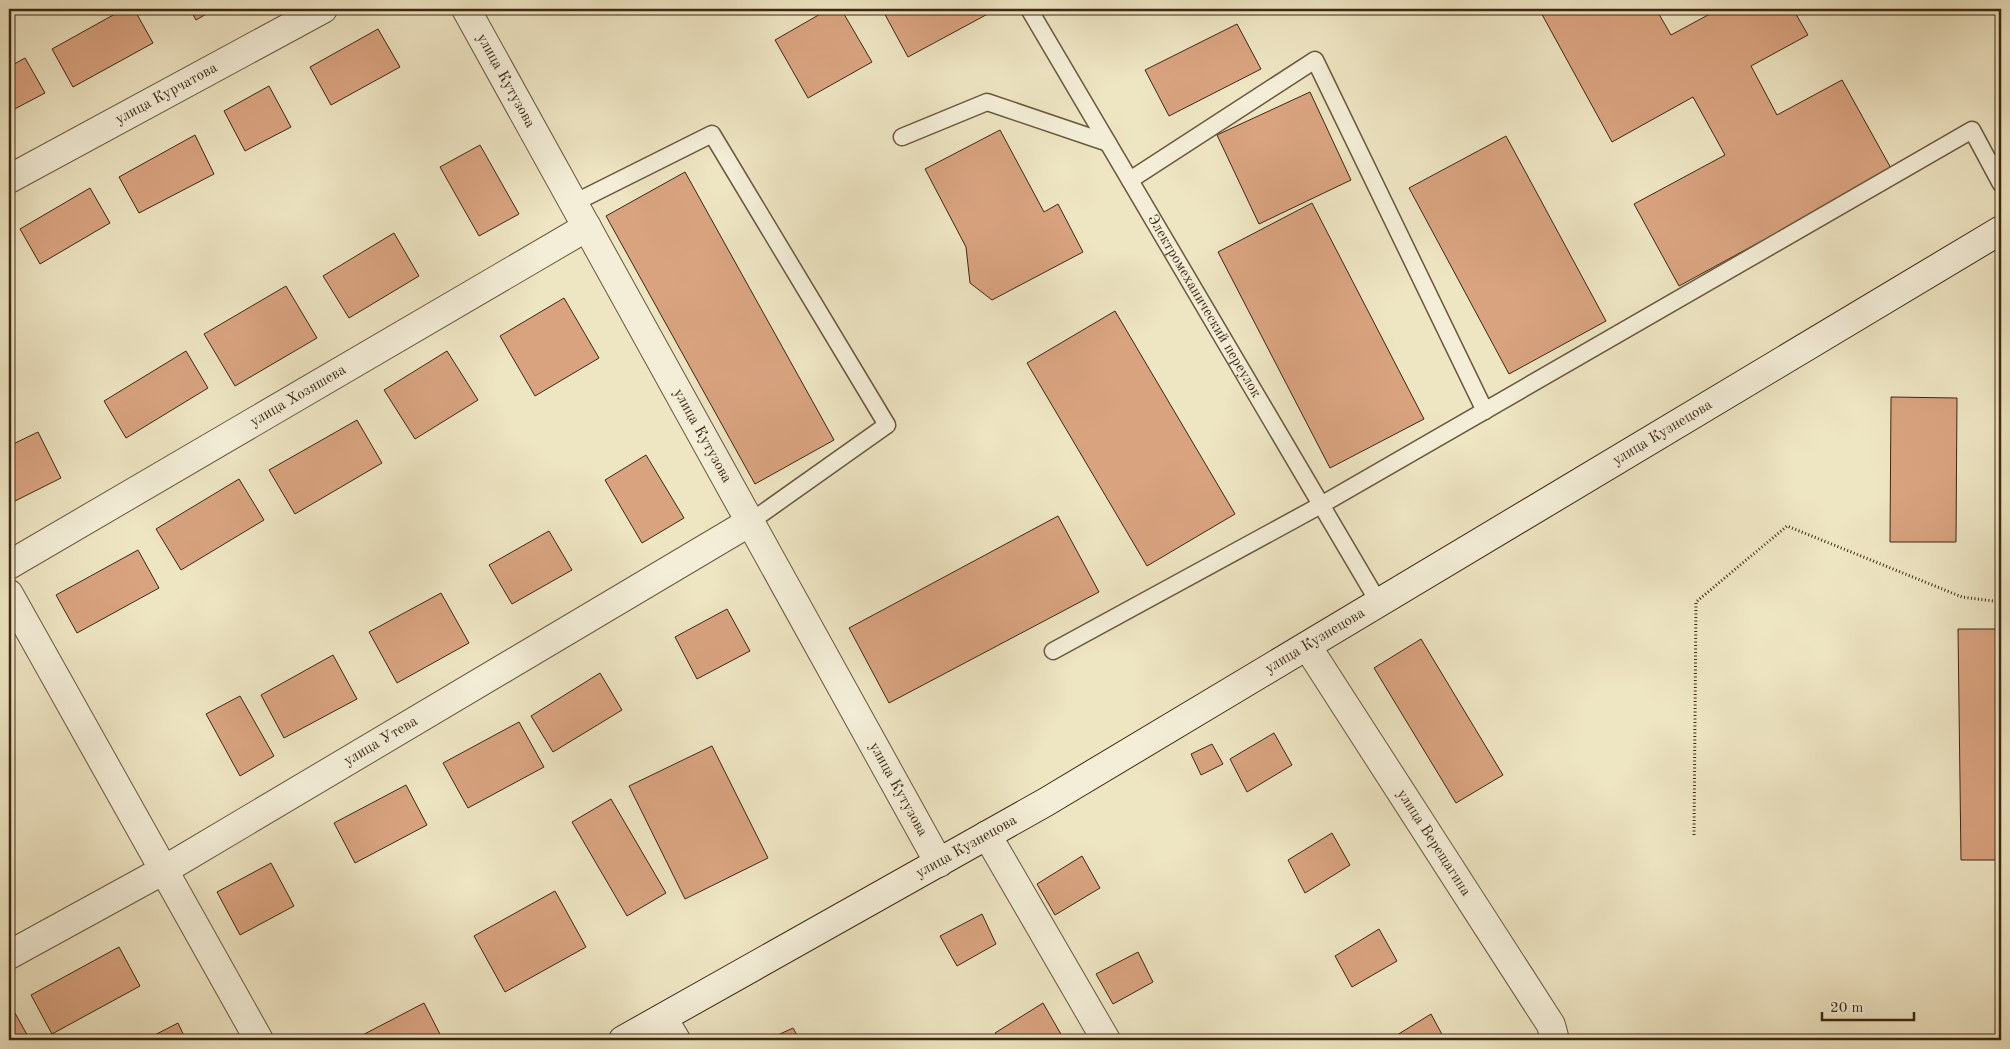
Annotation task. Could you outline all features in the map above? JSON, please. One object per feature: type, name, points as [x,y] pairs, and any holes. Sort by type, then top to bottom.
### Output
[{"type":"street","name":"улица Курчатова","points":[[9,179],[323,9]]},
{"type":"street","name":"улица Кутузова","points":[[466,9],[939,863]]},
{"type":"street","name":"улица Хозяшева","points":[[9,565],[587,227]]},
{"type":"street","name":"улица Кузнецова","points":[[623,1040],[670,1029],[939,863],[1055,797],[2001,230]]},
{"type":"street","name":"улица Утева","points":[[9,955],[164,870],[750,522]]},
{"type":"street","points":[[9,594],[259,1040]]},
{"type":"street","name":"улица Верещагина","points":[[1307,646],[1551,1025],[1555,1040]]},
{"type":"street","points":[[987,835],[1106,1040]]},
{"type":"lane","name":"Электромеханический переулок","points":[[1029,9],[1379,603]]},
{"type":"lane","points":[[1130,180],[1315,60],[1485,411]]},
{"type":"lane","points":[[902,138],[987,102],[1108,143]]},
{"type":"lane","points":[[1053,651],[1321,505],[1972,130],[2001,184]]},
{"type":"lane","points":[[574,203],[712,134],[887,425],[750,522]]},
{"type":"path","points":[[1694,835],[1696,602],[1787,526],[1962,597],[2001,602]]},
{"type":"building","points":[[124,9],[134,9],[153,43],[73,87],[52,49]]},
{"type":"building","points":[[190,9],[215,9],[196,20]]},
{"type":"building","points":[[829,9],[841,9],[872,62],[808,98],[775,40]]},
{"type":"building","points":[[882,9],[997,9],[908,57]]},
{"type":"building","points":[[1539,9],[1656,9],[1671,35],[1719,9],[1793,9],[1808,35],[1751,66],[1777,115],[1842,80],[1892,170],[1679,286],[1634,204],[1725,155],[1693,97],[1612,142]]},
{"type":"building","points":[[1237,24],[1261,69],[1169,116],[1145,70]]},
{"type":"building","points":[[378,29],[400,67],[331,105],[310,67]]},
{"type":"building","points":[[25,58],[45,93],[9,112],[9,67]]},
{"type":"building","points":[[269,86],[291,127],[245,151],[224,111]]},
{"type":"building","points":[[1310,92],[1351,180],[1259,224],[1217,135]]},
{"type":"building","points":[[1000,130],[1044,212],[1058,204],[1083,252],[992,300],[970,283],[966,247],[925,169]]},
{"type":"building","points":[[195,135],[214,174],[139,213],[119,177]]},
{"type":"building","points":[[1506,136],[1606,321],[1509,374],[1409,188]]},
{"type":"building","points":[[480,145],[519,214],[479,236],[440,167]]},
{"type":"building","points":[[685,172],[834,440],[755,484],[606,216]]},
{"type":"building","points":[[90,188],[110,223],[40,264],[20,229]]},
{"type":"building","points":[[1312,203],[1424,419],[1330,468],[1218,252]]},
{"type":"building","points":[[394,233],[419,276],[349,318],[323,276]]},
{"type":"building","points":[[286,286],[317,338],[235,386],[204,334]]},
{"type":"building","points":[[564,298],[599,358],[535,396],[500,336]]},
{"type":"building","points":[[1115,311],[1235,514],[1147,566],[1027,363]]},
{"type":"building","points":[[186,351],[208,388],[126,438],[104,401]]},
{"type":"building","points":[[447,351],[478,400],[415,439],[384,390]]},
{"type":"building","points":[[1891,397],[1957,398],[1956,542],[1890,542]]},
{"type":"building","points":[[357,420],[382,463],[295,514],[269,470]]},
{"type":"building","points":[[38,432],[61,478],[9,504],[9,446]]},
{"type":"building","points":[[646,455],[684,518],[642,543],[605,480]]},
{"type":"building","points":[[239,479],[264,520],[181,570],[156,529]]},
{"type":"building","points":[[1058,516],[1099,592],[889,703],[849,628]]},
{"type":"building","points":[[549,531],[572,570],[512,604],[489,565]]},
{"type":"building","points":[[138,550],[159,588],[77,633],[56,595]]},
{"type":"building","points":[[441,593],[469,643],[397,683],[369,632]]},
{"type":"building","points":[[727,609],[750,651],[697,679],[675,637]]},
{"type":"building","points":[[1958,629],[2001,629],[2001,860],[1961,860]]},
{"type":"building","points":[[1421,639],[1503,775],[1456,803],[1374,668]]},
{"type":"building","points":[[333,655],[357,699],[284,738],[261,695]]},
{"type":"building","points":[[600,673],[622,710],[553,752],[531,716]]},
{"type":"building","points":[[240,696],[274,756],[240,776],[206,714]]},
{"type":"building","points":[[519,722],[544,767],[468,808],[443,763]]},
{"type":"building","points":[[1274,733],[1292,765],[1247,792],[1230,759]]},
{"type":"building","points":[[1212,744],[1223,764],[1201,775],[1191,754]]},
{"type":"building","points":[[712,746],[768,858],[685,899],[629,786]]},
{"type":"building","points":[[406,785],[427,825],[355,863],[334,823]]},
{"type":"building","points":[[611,799],[666,893],[627,916],[572,822]]},
{"type":"building","points":[[1332,833],[1350,865],[1305,893],[1288,860]]},
{"type":"building","points":[[1082,856],[1100,888],[1055,915],[1037,884]]},
{"type":"building","points":[[271,863],[294,906],[240,935],[217,892]]},
{"type":"building","points":[[555,891],[586,947],[505,992],[474,936]]},
{"type":"building","points":[[982,914],[996,944],[957,966],[940,936]]},
{"type":"building","points":[[1379,929],[1397,961],[1352,987],[1335,956]]},
{"type":"building","points":[[119,947],[140,986],[52,1034],[31,995]]},
{"type":"building","points":[[1138,952],[1153,982],[1113,1004],[1096,974]]},
{"type":"building","points":[[424,1003],[443,1040],[353,1040]]},
{"type":"building","points":[[1043,1003],[1062,1036],[1056,1040],[1000,1040],[995,1033]]},
{"type":"building","points":[[11,1006],[30,1040],[9,1040],[9,1008]]},
{"type":"building","points":[[1431,1014],[1445,1040],[1389,1040]]},
{"type":"building","points":[[178,1023],[186,1040],[145,1040]]},
{"type":"building","points":[[793,1028],[800,1040],[767,1040]]}]
